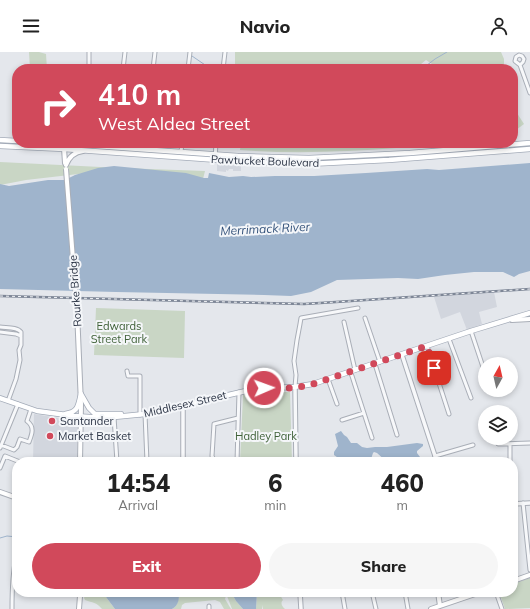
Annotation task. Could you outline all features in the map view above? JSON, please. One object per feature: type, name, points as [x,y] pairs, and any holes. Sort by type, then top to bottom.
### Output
[{"type":"main road","points":[[0,140],[12,141]]},
{"type":"main road","name":"Pawtucket Boulevard","points":[[518,144],[530,143]]},
{"type":"main road","name":"Pawtucket Boulevard","points":[[0,146],[12,147]]},
{"type":"main road","name":"Pawtucket Boulevard","points":[[43,148],[162,156],[330,157],[470,148]]},
{"type":"main road","name":"Pawtucket Boulevard","points":[[140,148],[272,163],[315,164],[530,149]]},
{"type":"main road","name":"Rourke Bridge","points":[[64,149],[81,394],[80,457]]},
{"type":"main road","points":[[66,167],[69,158],[77,153],[90,151]]},
{"type":"main road","name":"Middlesex Street","points":[[0,398],[37,411],[62,415],[104,418],[142,414],[239,392],[313,384],[471,331],[529,314]]},
{"type":"main road","name":"Middlesex Street","points":[[505,320],[530,319]]},
{"type":"main road","points":[[62,415],[75,411],[81,394]]},
{"type":"main road","points":[[81,394],[89,408],[95,414],[121,414],[127,416]]},
{"type":"main road","points":[[0,492],[12,496]]},
{"type":"main road","points":[[518,579],[530,575]]},
{"type":"main road","points":[[79,609],[81,597]]},
{"type":"main road","points":[[439,597],[441,607]]},
{"type":"main road","points":[[431,609],[441,607],[468,597]]},
{"type":"street","points":[[89,52],[89,64]]},
{"type":"street","points":[[124,64],[125,52]]},
{"type":"street","points":[[154,64],[155,52]]},
{"type":"street","points":[[189,64],[190,52]]},
{"type":"street","points":[[224,64],[225,52]]},
{"type":"street","points":[[520,66],[530,93]]},
{"type":"street","points":[[181,148],[181,152]]},
{"type":"street","points":[[215,157],[216,148]]},
{"type":"street","points":[[162,156],[163,150]]},
{"type":"street","points":[[296,457],[296,375],[294,361],[301,318],[358,308]]},
{"type":"street","points":[[365,318],[397,435]]},
{"type":"street","points":[[344,322],[352,376],[372,438]]},
{"type":"street","points":[[0,327],[18,329],[21,332],[21,345],[19,350],[20,360],[8,401]]},
{"type":"street","points":[[471,331],[480,357]]},
{"type":"street","points":[[0,332],[21,336]]},
{"type":"street","points":[[449,339],[471,398]]},
{"type":"street","points":[[427,346],[449,414]]},
{"type":"street","points":[[402,354],[435,456],[473,445]]},
{"type":"street","points":[[127,371],[128,376],[140,376],[146,457]]},
{"type":"street","points":[[328,379],[337,404]]},
{"type":"street","points":[[237,457],[239,392]]},
{"type":"street","points":[[18,404],[1,446],[14,450],[20,439],[29,442],[33,431],[31,424],[27,422],[31,409]]},
{"type":"street","points":[[183,405],[183,457]]},
{"type":"street","points":[[342,420],[364,413]]},
{"type":"street","points":[[114,417],[117,457]]},
{"type":"street","points":[[212,457],[214,424],[238,418]]},
{"type":"street","points":[[518,444],[530,443]]},
{"type":"street","points":[[510,445],[510,457]]},
{"type":"street","points":[[0,454],[12,459]]},
{"type":"street","points":[[0,468],[5,456]]},
{"type":"street","points":[[523,503],[530,570]]},
{"type":"street","points":[[518,504],[530,503]]},
{"type":"street","points":[[12,609],[13,597]]},
{"type":"street","points":[[300,597],[301,609]]},
{"type":"street","points":[[343,597],[345,609]]},
{"type":"street","points":[[373,597],[376,609]]},
{"type":"street","points":[[406,597],[408,609]]},
{"type":"street","points":[[498,597],[502,609]]},
{"type":"shaded area","points":[[217,164],[241,166],[241,171],[233,171],[233,169],[229,169],[228,171],[226,170],[226,172],[217,171]]},
{"type":"shaded area","points":[[494,292],[497,307],[479,312],[482,324],[467,330],[460,312],[441,319],[434,297]]},
{"type":"shaded area","points":[[34,414],[77,422],[77,457],[33,457]]},
{"type":"green space","points":[[29,52],[46,54],[47,64],[30,64]]},
{"type":"green space","points":[[235,52],[501,52],[504,59],[504,64],[432,64],[426,60],[421,64],[235,64]]},
{"type":"green space","points":[[518,115],[524,124],[518,128]]},
{"type":"green space","points":[[240,148],[396,148],[298,152],[240,150]]},
{"type":"green space","points":[[0,162],[205,171],[203,179],[87,173],[26,180],[0,185]]},
{"type":"green space","name":"Edwards Street Park","points":[[96,308],[185,311],[184,358],[94,355]]},
{"type":"green space","name":"Hadley Park","points":[[267,392],[290,392],[292,457],[240,457],[243,395]]},
{"type":"green space","points":[[530,578],[530,608],[505,609],[501,597],[518,597],[518,582]]},
{"type":"green space","points":[[106,597],[115,609],[102,609],[84,598]]},
{"type":"green space","points":[[178,597],[226,597],[225,599],[231,609],[224,609],[220,602],[215,600],[185,603],[182,605],[181,609],[172,609],[177,604]]},
{"type":"green space","points":[[227,597],[234,597],[243,609],[232,609]]},
{"type":"green space","points":[[257,597],[281,597],[283,600],[282,604],[285,609],[263,609],[262,605],[262,609],[256,609]]},
{"type":"water","name":"Merrimack River","points":[[530,163],[530,271],[514,277],[503,272],[474,272],[418,279],[398,278],[337,280],[311,292],[291,296],[0,289],[0,184],[9,186],[48,180],[65,180],[75,175],[98,168],[114,166],[186,173],[208,178],[209,173],[229,177],[314,176],[427,169],[439,170]]},
{"type":"water","points":[[341,431],[351,443],[357,443],[362,447],[367,448],[417,443],[423,444],[423,446],[417,451],[420,457],[381,457],[374,452],[372,457],[337,457],[334,455],[334,452],[338,446],[335,434]]},
{"type":"water","points":[[106,597],[179,597],[177,604],[172,609],[115,609]]},
{"type":"water","points":[[234,597],[257,597],[256,609],[243,609]]},
{"type":"waterway","points":[[428,64],[447,52]]},
{"type":"waterway","points":[[192,56],[204,64]]},
{"type":"waterway","points":[[0,538],[12,536]]},
{"type":"railway","points":[[0,296],[304,304],[530,289]]},
{"type":"place","name":"Santander","points":[[52,421]]},
{"type":"place","name":"Market Basket","points":[[50,436]]},
{"type":"route","points":[[264,388],[294,388],[313,384],[427,346],[434,368]]}]
